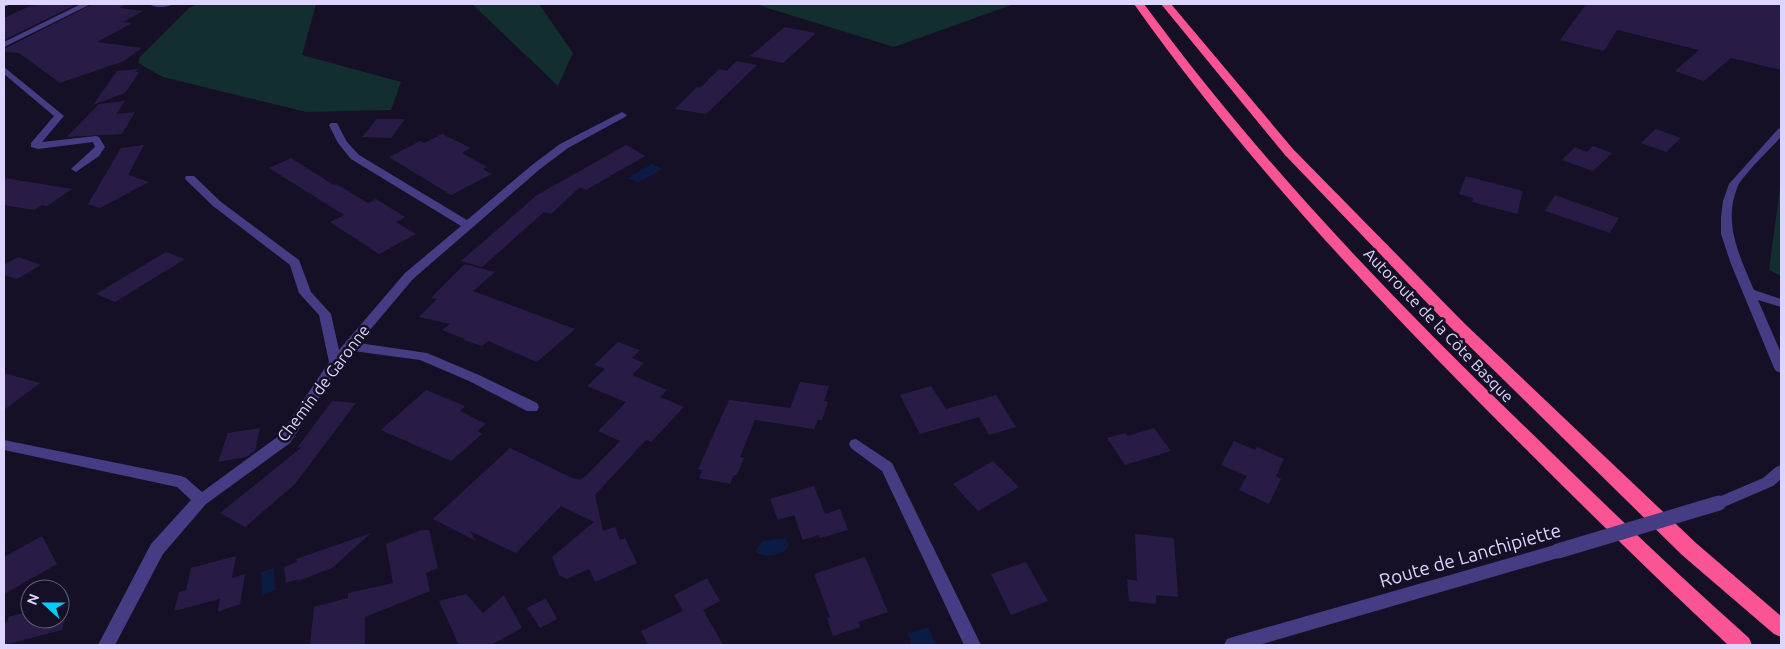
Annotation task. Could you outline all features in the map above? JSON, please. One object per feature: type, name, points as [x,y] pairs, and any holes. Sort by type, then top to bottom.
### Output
[{"type":"highway","name":"Autoroute de la Côte Basque","points":[[1139,4],[1258,159],[1413,328],[1656,567],[1742,645]]},
{"type":"highway","name":"Autoroute de la Côte Basque","points":[[1166,4],[1288,152],[1460,328],[1689,548],[1781,628]]},
{"type":"street","points":[[4,45],[87,4]]},
{"type":"street","points":[[152,4],[169,4]]},
{"type":"street","points":[[4,70],[60,116],[35,145],[96,139],[100,147],[95,154],[76,169]]},
{"type":"street","name":"Chemin de Garonne","points":[[106,645],[157,549],[201,500],[285,439],[336,362],[409,276],[536,167],[564,146],[622,115]]},
{"type":"street","points":[[334,125],[343,143],[355,157],[469,226]]},
{"type":"street","points":[[1781,131],[1734,184],[1728,201],[1727,234],[1748,292],[1781,368]]},
{"type":"street","points":[[190,178],[218,204],[295,263],[305,293],[325,314],[336,362]]},
{"type":"street","points":[[1748,292],[1781,303]]},
{"type":"street","points":[[350,346],[422,356],[474,378],[532,407]]},
{"type":"street","points":[[856,444],[888,467],[973,645]]},
{"type":"street","points":[[4,445],[181,482],[201,500]]},
{"type":"street","name":"Route de Lanchipiette","points":[[1233,645],[1718,503],[1768,482],[1781,471]]},
{"type":"green space","points":[[198,4],[316,4],[302,55],[401,82],[391,110],[306,112],[163,77],[138,63],[140,57],[189,8]]},
{"type":"green space","points":[[472,4],[539,4],[573,53],[558,86]]},
{"type":"green space","points":[[755,4],[1014,4],[894,47]]},
{"type":"green space","points":[[1781,180],[1781,276],[1769,270]]},
{"type":"water","points":[[652,164],[662,169],[638,183],[628,178]]},
{"type":"water","points":[[786,539],[789,546],[778,554],[768,556],[755,551],[763,541]]},
{"type":"water","points":[[274,568],[275,590],[262,596],[261,572]]},
{"type":"water","points":[[929,627],[935,645],[912,645],[908,633]]},
{"type":"building","points":[[41,4],[77,4],[4,40],[4,18],[30,6]]},
{"type":"building","points":[[93,4],[127,4],[119,8],[143,11],[123,22],[132,23],[97,42],[142,48],[124,61],[60,83],[19,53],[4,52],[4,49]]},
{"type":"building","points":[[1586,4],[1781,4],[1781,70],[1731,58],[1704,81],[1675,71],[1699,50],[1617,30],[1604,51],[1560,40]]},
{"type":"building","points":[[785,27],[816,33],[783,63],[750,56]]},
{"type":"building","points":[[736,61],[757,65],[706,114],[675,109],[719,69],[727,71]]},
{"type":"building","points":[[138,69],[135,72],[139,72],[125,93],[93,105],[117,71]]},
{"type":"building","points":[[125,101],[116,114],[135,112],[122,134],[67,137],[99,104]]},
{"type":"building","points":[[377,119],[405,119],[391,138],[362,137]]},
{"type":"building","points":[[1656,129],[1681,138],[1666,152],[1641,143]]},
{"type":"building","points":[[442,134],[471,148],[462,153],[487,167],[483,169],[492,174],[451,195],[389,157],[420,141],[424,143]]},
{"type":"building","points":[[144,145],[128,175],[149,182],[100,208],[88,204],[121,148]]},
{"type":"building","points":[[626,145],[645,156],[586,190],[580,187],[551,214],[544,212],[482,267],[461,261],[537,195]]},
{"type":"building","points":[[1593,146],[1612,153],[1593,171],[1562,160],[1575,147],[1587,152]]},
{"type":"building","points":[[291,158],[334,185],[336,184],[368,203],[376,199],[405,217],[396,222],[416,234],[379,254],[330,222],[344,215],[269,168]]},
{"type":"building","points":[[1466,176],[1523,191],[1517,214],[1472,202],[1473,198],[1459,194]]},
{"type":"building","points":[[4,178],[72,189],[47,206],[42,205],[34,210],[4,205]]},
{"type":"building","points":[[1555,195],[1619,218],[1610,233],[1545,211]]},
{"type":"building","points":[[166,252],[185,259],[115,302],[96,294]]},
{"type":"building","points":[[18,257],[41,265],[17,279],[4,275],[4,265]]},
{"type":"building","points":[[465,264],[495,272],[473,291],[575,329],[537,362],[488,341],[482,346],[464,340],[442,330],[450,324],[419,317],[437,299],[431,298]]},
{"type":"building","points":[[618,342],[640,350],[632,358],[644,363],[632,375],[667,390],[660,397],[684,407],[651,442],[646,440],[595,495],[603,531],[615,527],[620,540],[625,538],[637,563],[595,582],[589,569],[567,579],[559,575],[552,557],[594,522],[561,506],[516,553],[470,531],[476,541],[433,519],[510,448],[570,477],[580,480],[587,475],[620,441],[598,431],[626,402],[587,386],[605,369],[594,365]]},
{"type":"building","points":[[4,373],[40,383],[4,410]]},
{"type":"building","points":[[800,382],[829,386],[824,401],[828,402],[822,420],[818,420],[814,429],[755,420],[740,457],[744,458],[737,475],[734,475],[730,484],[699,478],[702,470],[698,469],[729,400],[790,408]]},
{"type":"building","points":[[931,386],[946,409],[996,395],[1016,427],[989,435],[979,417],[920,434],[900,395]]},
{"type":"building","points":[[426,390],[465,406],[460,411],[486,424],[477,431],[482,434],[451,461],[381,430]]},
{"type":"building","points":[[332,401],[356,403],[295,484],[245,527],[220,513],[302,447],[297,448]]},
{"type":"building","points":[[260,428],[255,451],[246,457],[218,462],[228,433]]},
{"type":"building","points":[[1154,428],[1171,451],[1125,465],[1107,438],[1125,433],[1128,436]]},
{"type":"building","points":[[1234,441],[1255,450],[1257,447],[1284,459],[1276,476],[1281,479],[1269,504],[1239,490],[1247,476],[1221,465]]},
{"type":"building","points":[[993,461],[1019,487],[978,511],[953,484]]},
{"type":"building","points":[[814,486],[825,514],[840,509],[848,530],[820,538],[819,535],[803,540],[794,515],[778,520],[770,499]]},
{"type":"building","points":[[421,530],[429,530],[438,568],[426,573],[430,591],[365,617],[365,645],[310,645],[314,607],[348,598],[348,593],[393,583],[386,544]]},
{"type":"building","points":[[371,533],[332,568],[298,581],[298,579],[286,583],[284,567],[297,562],[296,559]]},
{"type":"building","points":[[1135,534],[1174,538],[1178,597],[1156,595],[1156,604],[1129,601],[1127,579],[1137,581]]},
{"type":"building","points":[[42,536],[57,564],[30,579],[20,579],[20,585],[4,594],[4,557]]},
{"type":"building","points":[[236,556],[232,578],[245,574],[240,604],[218,612],[220,599],[174,611],[179,592],[186,590],[191,568]]},
{"type":"building","points":[[865,557],[888,612],[858,622],[860,627],[833,636],[827,618],[830,617],[814,574]]},
{"type":"building","points":[[1026,562],[1048,601],[1011,615],[991,574]]},
{"type":"building","points":[[707,578],[720,601],[703,610],[723,645],[648,645],[641,631],[683,611],[674,595]]},
{"type":"building","points":[[466,594],[483,613],[504,595],[522,628],[491,645],[459,645],[439,601]]},
{"type":"building","points":[[546,598],[557,619],[540,628],[527,608]]},
{"type":"building","points":[[20,614],[20,629],[62,629],[4,645],[4,623],[7,622],[9,617]]}]
